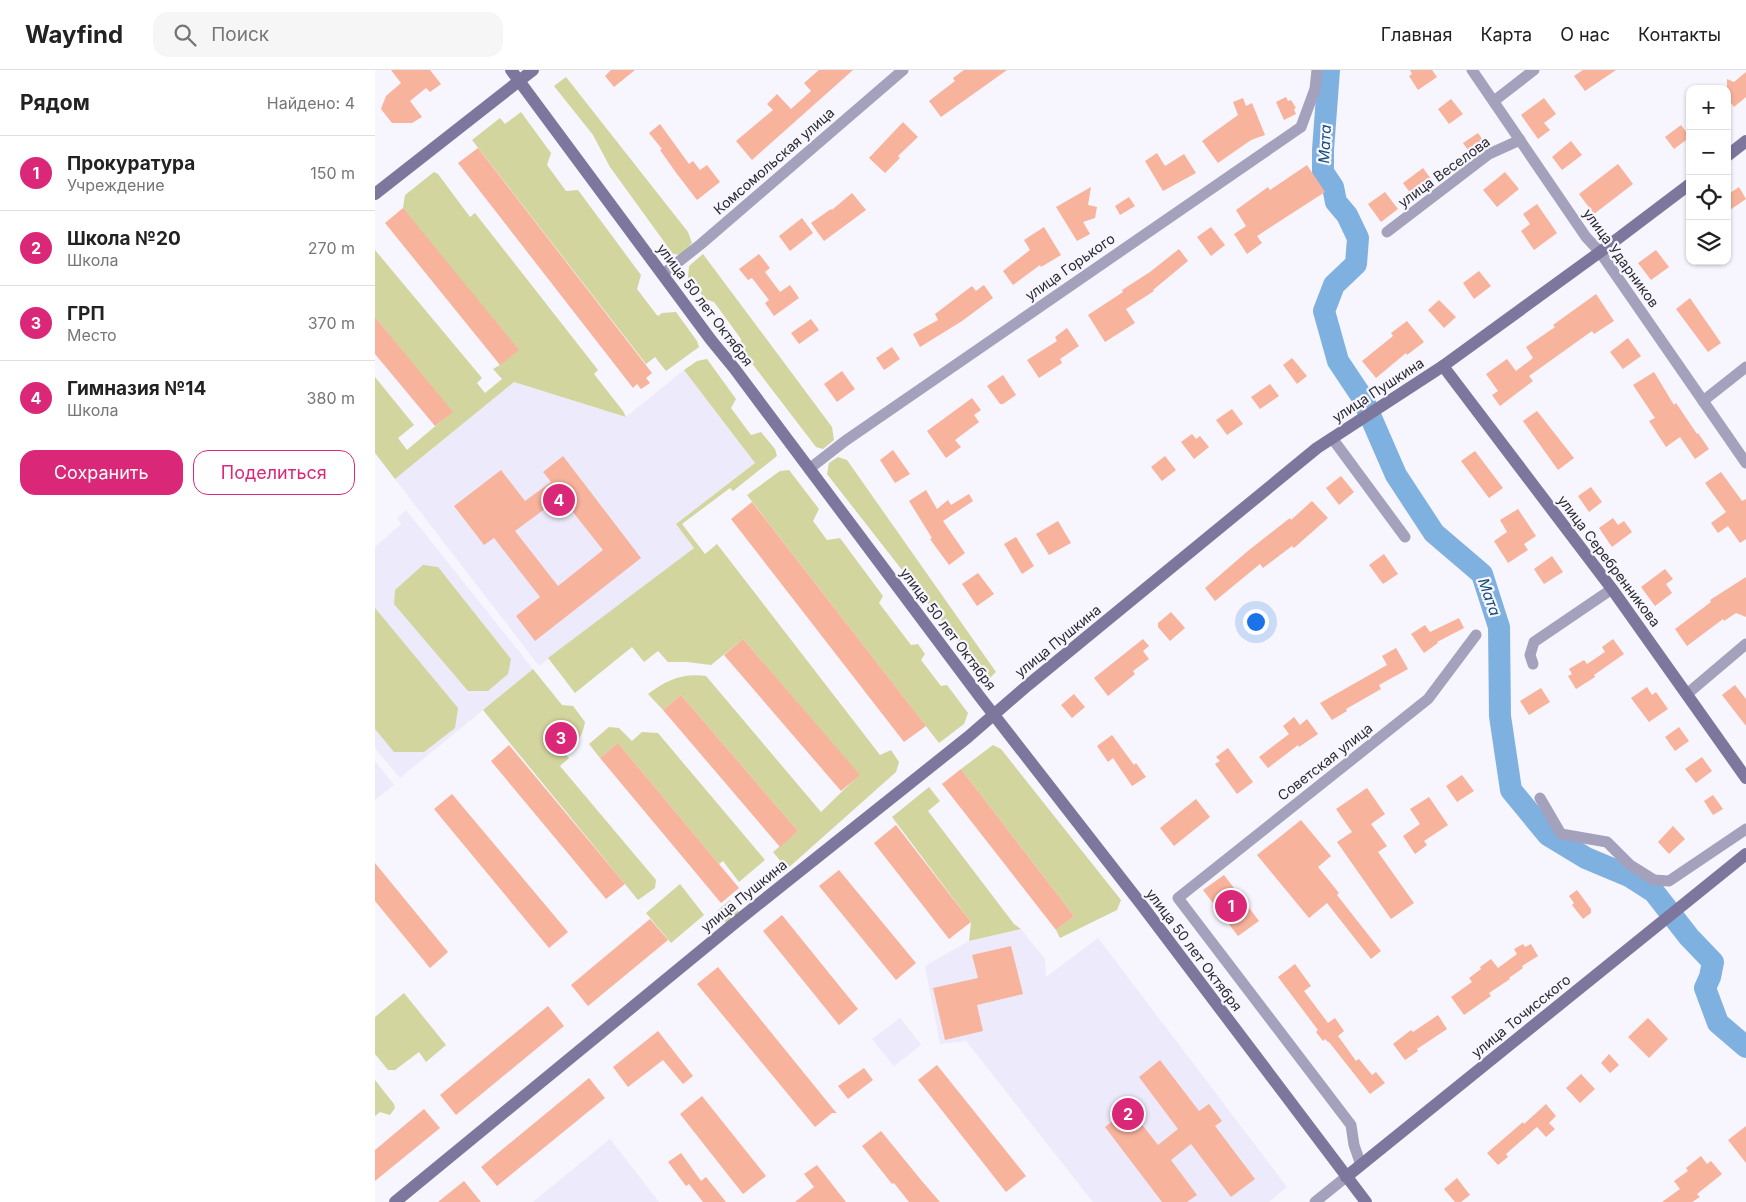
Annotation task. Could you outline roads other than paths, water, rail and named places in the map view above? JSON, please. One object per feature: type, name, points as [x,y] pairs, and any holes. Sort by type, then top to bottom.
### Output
[{"type":"main road","name":"улица 50 лет Октября","points":[[511,70],[994,715],[1141,904],[1366,1202]]},
{"type":"main road","points":[[375,194],[533,70]]},
{"type":"main road","points":[[1731,153],[1746,142]]},
{"type":"main road","name":"улица Пушкина","points":[[395,1202],[736,922],[994,715],[1023,689],[1317,448],[1443,366],[1686,187]]},
{"type":"main road","name":"улица Серебренникова","points":[[1443,366],[1612,589],[1746,778]]},
{"type":"main road","name":"улица Точисского","points":[[1346,1177],[1746,854]]},
{"type":"street","name":"Комсомольская улица","points":[[663,274],[708,238],[903,70]]},
{"type":"street","name":"улица Горького","points":[[809,469],[845,441],[1301,127],[1315,89],[1317,70]]},
{"type":"street","name":"улица Ударников","points":[[1472,70],[1586,238],[1600,252],[1746,463]]},
{"type":"street","points":[[1494,101],[1534,70]]},
{"type":"street","name":"улица Веселова","points":[[1387,232],[1489,154],[1520,140]]},
{"type":"street","points":[[1703,401],[1746,367]]},
{"type":"street","points":[[1332,438],[1405,537]]},
{"type":"street","points":[[1533,664],[1530,654],[1534,642],[1612,589]]},
{"type":"street","name":"Советская улица","points":[[1361,1165],[1354,1144],[1351,1124],[1178,898],[1428,699],[1476,634]]},
{"type":"street","points":[[1687,694],[1746,644]]},
{"type":"street","points":[[1539,798],[1561,834],[1607,842],[1630,865],[1654,880],[1669,881],[1746,829]]},
{"type":"street","name":"улица Точисского","points":[[1315,1202],[1346,1177]]},
{"type":"waterway","name":"Мата","points":[[1329,70],[1323,172],[1333,187],[1336,202],[1347,215],[1358,238],[1356,264],[1334,285],[1324,311],[1338,361],[1362,397],[1396,475],[1434,533],[1482,574],[1499,627],[1500,716],[1511,790],[1548,835],[1586,858],[1629,876],[1654,892],[1689,937],[1713,962],[1710,977],[1705,988],[1718,1023],[1746,1047]]},
{"type":"place","name":"Гимназия №14","points":[[559,500]]},
{"type":"place","name":"ГРП","points":[[561,738]]},
{"type":"place","name":"Прокуратура","points":[[1231,906]]},
{"type":"place","name":"Школа №20","points":[[1128,1114]]}]
